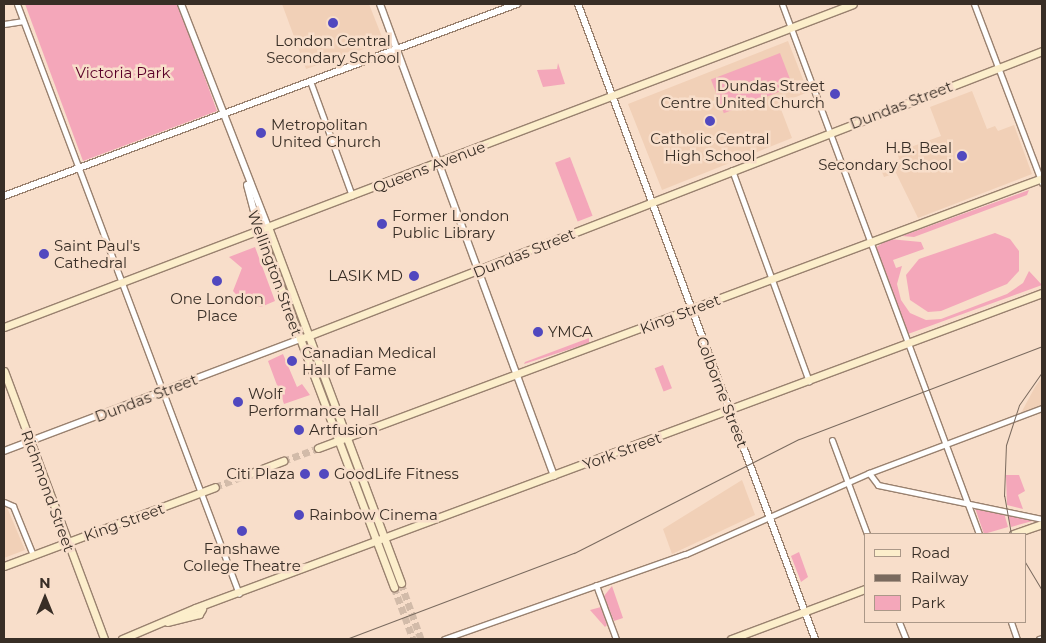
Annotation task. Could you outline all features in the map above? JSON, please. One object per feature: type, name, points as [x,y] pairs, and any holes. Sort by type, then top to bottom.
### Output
[{"type":"main road","name":"Queens Avenue","points":[[4,327],[613,98],[853,4]]},
{"type":"main road","name":"Dundas Street","points":[[300,339],[480,271],[652,201],[1042,51]]},
{"type":"main road","name":"King Street","points":[[318,448],[869,242],[1042,180]]},
{"type":"main road","name":"Wellington Street","points":[[259,230],[376,542],[397,585],[384,538],[348,436],[268,227]]},
{"type":"main road","name":"York Street","points":[[122,639],[384,538],[728,412],[1042,293]]},
{"type":"main road","name":"Richmond Street","points":[[4,371],[7,389],[30,442],[104,639]]},
{"type":"main road","points":[[246,475],[283,461]]},
{"type":"main road","name":"King Street","points":[[4,566],[202,494],[215,487]]},
{"type":"main road","points":[[1016,533],[1042,524]]},
{"type":"main road","points":[[362,548],[370,525]]},
{"type":"main road","points":[[730,639],[864,588]]},
{"type":"street","points":[[17,4],[22,21],[29,28],[239,595]]},
{"type":"street","name":"Wellington Street","points":[[182,4],[247,181],[268,227]]},
{"type":"street","points":[[380,4],[518,374],[554,476]]},
{"type":"street","points":[[4,196],[517,4]]},
{"type":"street","name":"Colborne Street","points":[[578,4],[728,412],[815,639]]},
{"type":"street","points":[[782,4],[906,345],[978,533]]},
{"type":"street","points":[[974,4],[1042,180]]},
{"type":"street","points":[[4,24],[22,21]]},
{"type":"street","points":[[310,80],[352,196]]},
{"type":"street","points":[[732,170],[809,381]]},
{"type":"street","name":"Wellington Street","points":[[247,181],[259,230]]},
{"type":"street","name":"Dundas Street","points":[[4,451],[300,339]]},
{"type":"street","points":[[444,639],[686,554],[869,474],[1042,408]]},
{"type":"street","points":[[832,440],[867,533]]},
{"type":"street","points":[[869,474],[878,485],[1042,519]]},
{"type":"street","points":[[4,502],[13,506],[32,555]]},
{"type":"street","points":[[596,585],[616,639]]},
{"type":"street","points":[[899,623],[906,639]]},
{"type":"street","points":[[1011,623],[1017,639]]},
{"type":"shaded area","name":"London Central Secondary School","points":[[282,4],[369,4],[384,42],[306,69]]},
{"type":"shaded area","name":"Catholic Central High School","points":[[788,41],[808,92],[779,104],[792,138],[662,190],[628,104]]},
{"type":"shaded area","name":"H.B. Beal Secondary School","points":[[972,91],[987,129],[995,126],[998,131],[1014,125],[1032,174],[918,218],[896,173],[884,177],[880,167],[899,159],[897,152],[941,136],[930,107]]},
{"type":"shaded area","points":[[1042,377],[1042,405],[1021,413],[1035,387]]},
{"type":"shaded area","points":[[742,480],[755,515],[672,554],[663,529]]},
{"type":"shaded area","points":[[6,505],[25,550],[4,558],[4,506]]},
{"type":"green space","name":"Victoria Park","points":[[25,4],[178,4],[217,111],[83,161]]},
{"type":"green space","points":[[780,53],[793,87],[724,113],[711,80]]},
{"type":"green space","points":[[558,63],[565,84],[543,87],[537,70],[557,69]]},
{"type":"green space","points":[[570,157],[593,216],[578,222],[555,163]]},
{"type":"green space","points":[[1029,190],[1027,195],[914,237],[902,236]]},
{"type":"green space","points":[[995,233],[1010,239],[1019,251],[1019,271],[1007,284],[941,311],[928,312],[910,300],[906,275],[919,259]]},
{"type":"green space","points":[[889,239],[921,242],[924,249],[893,260],[896,268],[902,266],[897,284],[901,300],[910,313],[926,320],[941,319],[1007,294],[1023,283],[1029,271],[1042,285],[908,334],[875,248]]},
{"type":"green space","points":[[255,247],[275,301],[261,307],[243,302],[233,291],[242,268],[229,257]]},
{"type":"green space","points":[[589,338],[589,343],[524,364],[525,362]]},
{"type":"green space","points":[[283,354],[297,387],[302,384],[310,395],[284,404],[268,361]]},
{"type":"green space","points":[[663,365],[672,388],[664,392],[655,368]]},
{"type":"green space","points":[[1006,475],[1019,475],[1025,491],[1018,495],[1023,509],[1007,505]]},
{"type":"green space","points":[[975,508],[1004,513],[1008,527],[984,533]]},
{"type":"green space","points":[[1007,514],[1036,520],[1011,527]]},
{"type":"green space","points":[[799,552],[808,577],[801,582],[791,556]]},
{"type":"green space","points":[[612,586],[623,618],[614,621],[604,596]]},
{"type":"green space","points":[[601,607],[607,625],[605,627],[590,610]]},
{"type":"tunnel","points":[[283,461],[318,448]]},
{"type":"tunnel","points":[[215,487],[246,475]]},
{"type":"tunnel","points":[[401,583],[421,639]]},
{"type":"tunnel","points":[[394,587],[413,639]]},
{"type":"railway","points":[[346,639],[574,553],[799,439],[1042,346]]},
{"type":"railway","points":[[1011,533],[1004,496],[1006,445],[1019,405],[1042,372]]},
{"type":"railway","points":[[1026,564],[1042,590]]},
{"type":"place","name":"London Central Secondary School","points":[[333,23]]},
{"type":"place","name":"Dundas Street Centre United Church","points":[[835,94]]},
{"type":"place","name":"Catholic Central High School","points":[[710,121]]},
{"type":"place","name":"Metropolitan United Church","points":[[261,133]]},
{"type":"place","name":"H.B. Beal Secondary School","points":[[962,156]]},
{"type":"place","name":"Former London Public Library","points":[[382,224]]},
{"type":"place","name":"Saint Paul's Cathedral","points":[[44,254]]},
{"type":"place","name":"LASIK MD","points":[[414,276]]},
{"type":"place","name":"One London Place","points":[[217,281]]},
{"type":"place","name":"YMCA","points":[[538,332]]},
{"type":"place","name":"Canadian Medical Hall of Fame","points":[[292,361]]},
{"type":"place","name":"Wolf Performance Hall","points":[[238,402]]},
{"type":"place","name":"Artfusion","points":[[299,430]]},
{"type":"place","name":"Citi Plaza","points":[[305,474]]},
{"type":"place","name":"GoodLife Fitness","points":[[324,474]]},
{"type":"place","name":"Rainbow Cinema","points":[[299,515]]},
{"type":"place","name":"Fanshawe College Theatre","points":[[242,531]]}]
